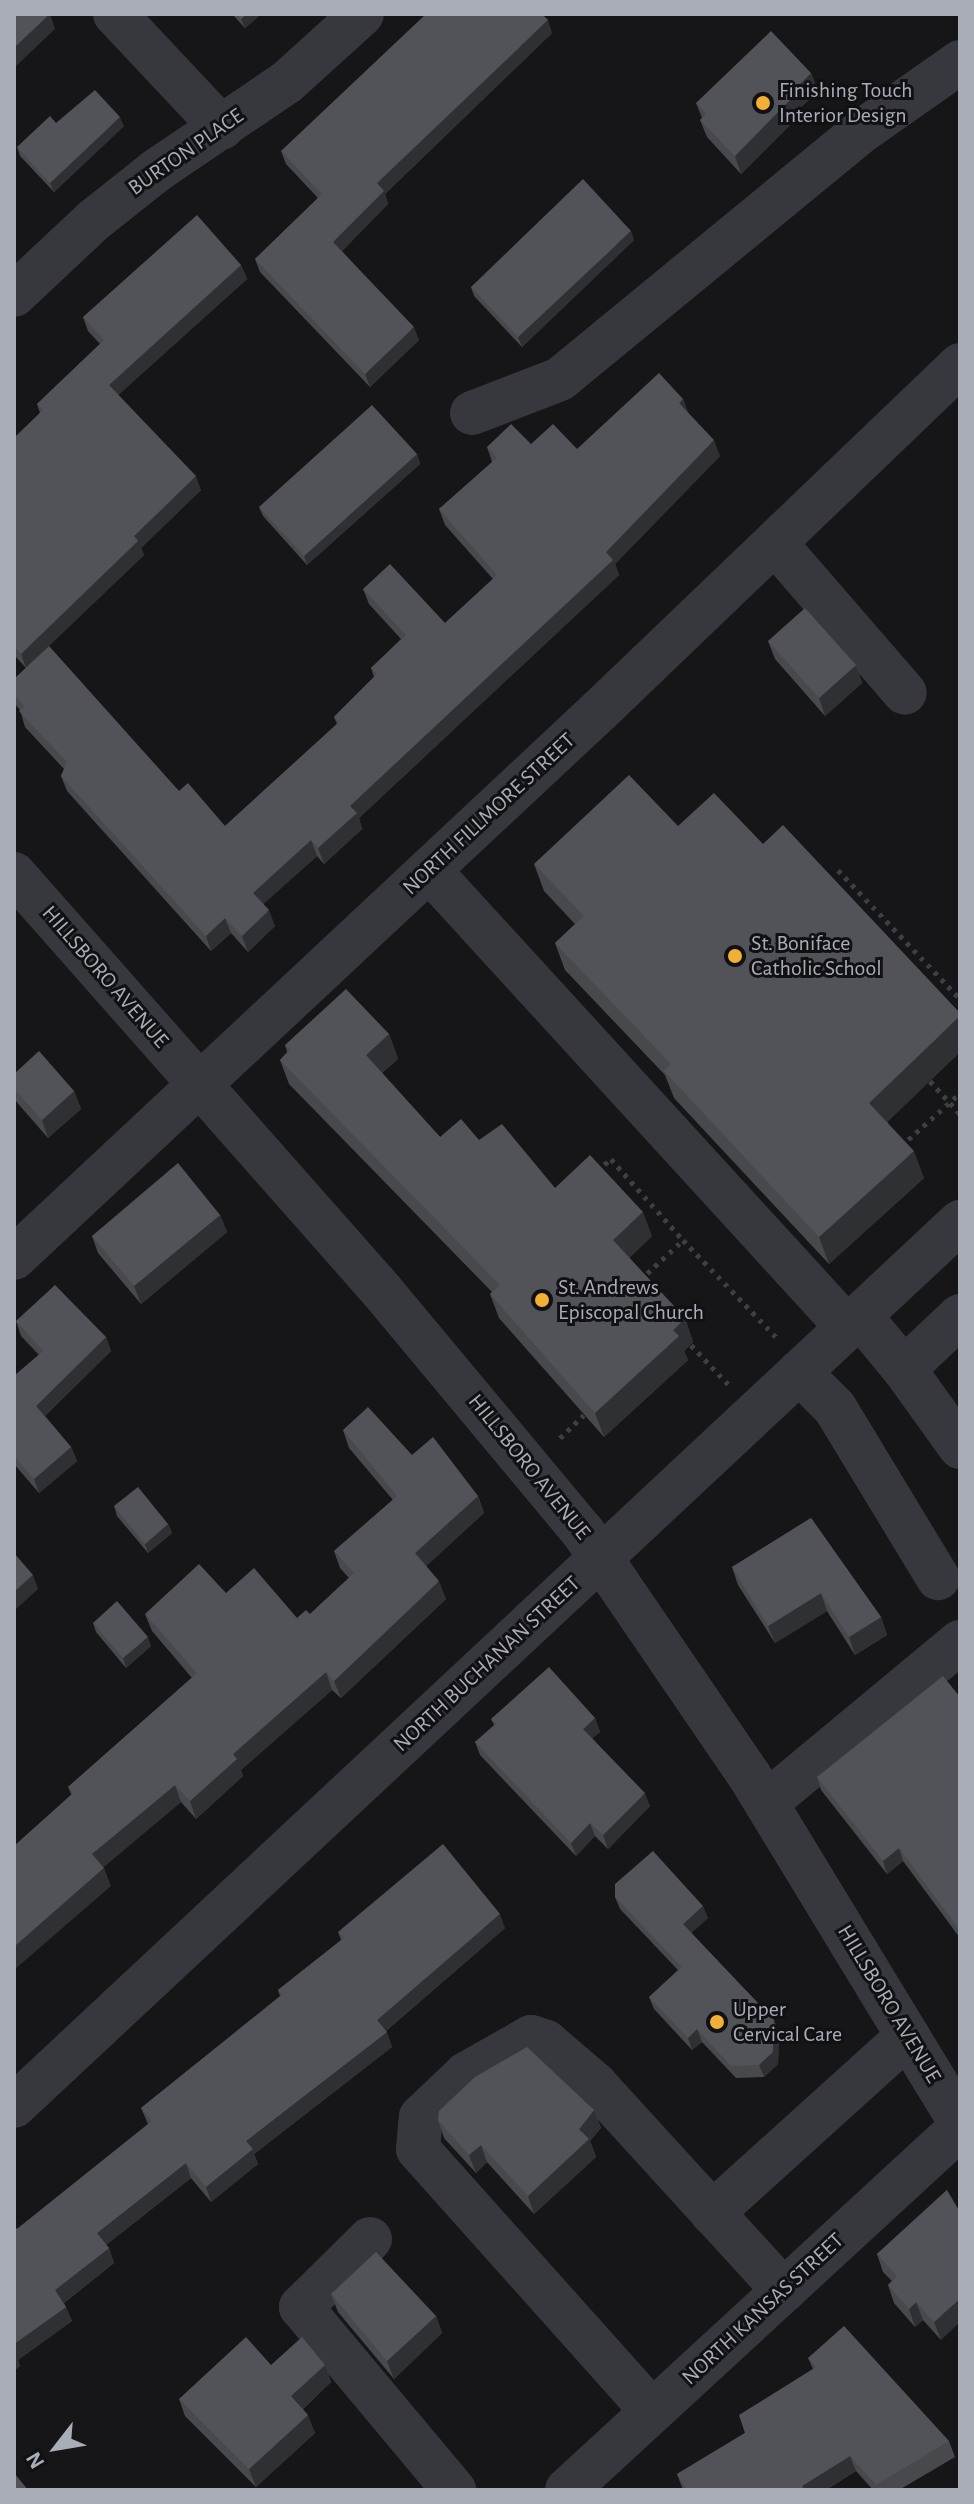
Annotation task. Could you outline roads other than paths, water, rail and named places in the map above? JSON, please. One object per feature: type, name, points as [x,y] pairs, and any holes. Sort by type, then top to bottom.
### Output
[{"type":"street","points":[[115,14],[222,128]]},
{"type":"street","name":"BURTON PLACE","points":[[14,295],[115,203],[287,82],[362,14]]},
{"type":"street","points":[[472,413],[560,379],[862,131],[960,62]]},
{"type":"street","name":"NORTH FILLMORE STREET","points":[[14,1258],[429,870],[960,365]]},
{"type":"street","points":[[775,543],[905,693]]},
{"type":"street","points":[[429,870],[853,1322],[904,1369],[960,1447]]},
{"type":"street","name":"HILLSBORO AVENUE","points":[[14,874],[528,1462],[602,1556],[766,1803],[960,2122]]},
{"type":"street","name":"NORTH BUCHANAN STREET","points":[[17,2096],[602,1556],[792,1360],[853,1322],[960,1222]]},
{"type":"street","points":[[904,1369],[960,1316]]},
{"type":"street","points":[[792,1360],[835,1408],[938,1578]]},
{"type":"street","points":[[766,1803],[960,1642]]},
{"type":"street","points":[[712,2213],[908,2036]]},
{"type":"street","points":[[652,2411],[418,2149],[421,2117],[466,2074],[538,2037],[595,2084],[784,2291]]},
{"type":"street","name":"NORTH KANSAS STREET","points":[[567,2490],[960,2128]]},
{"type":"street","points":[[370,2239],[301,2307],[454,2490]]},
{"type":"place","name":"Finishing Touch Interior Design","points":[[763,103]]},
{"type":"place","name":"St. Boniface Catholic School","points":[[735,956]]},
{"type":"place","name":"St. Andrews Episcopal Church","points":[[542,1300]]},
{"type":"place","name":"Upper Cervical Care","points":[[717,2022]]}]
